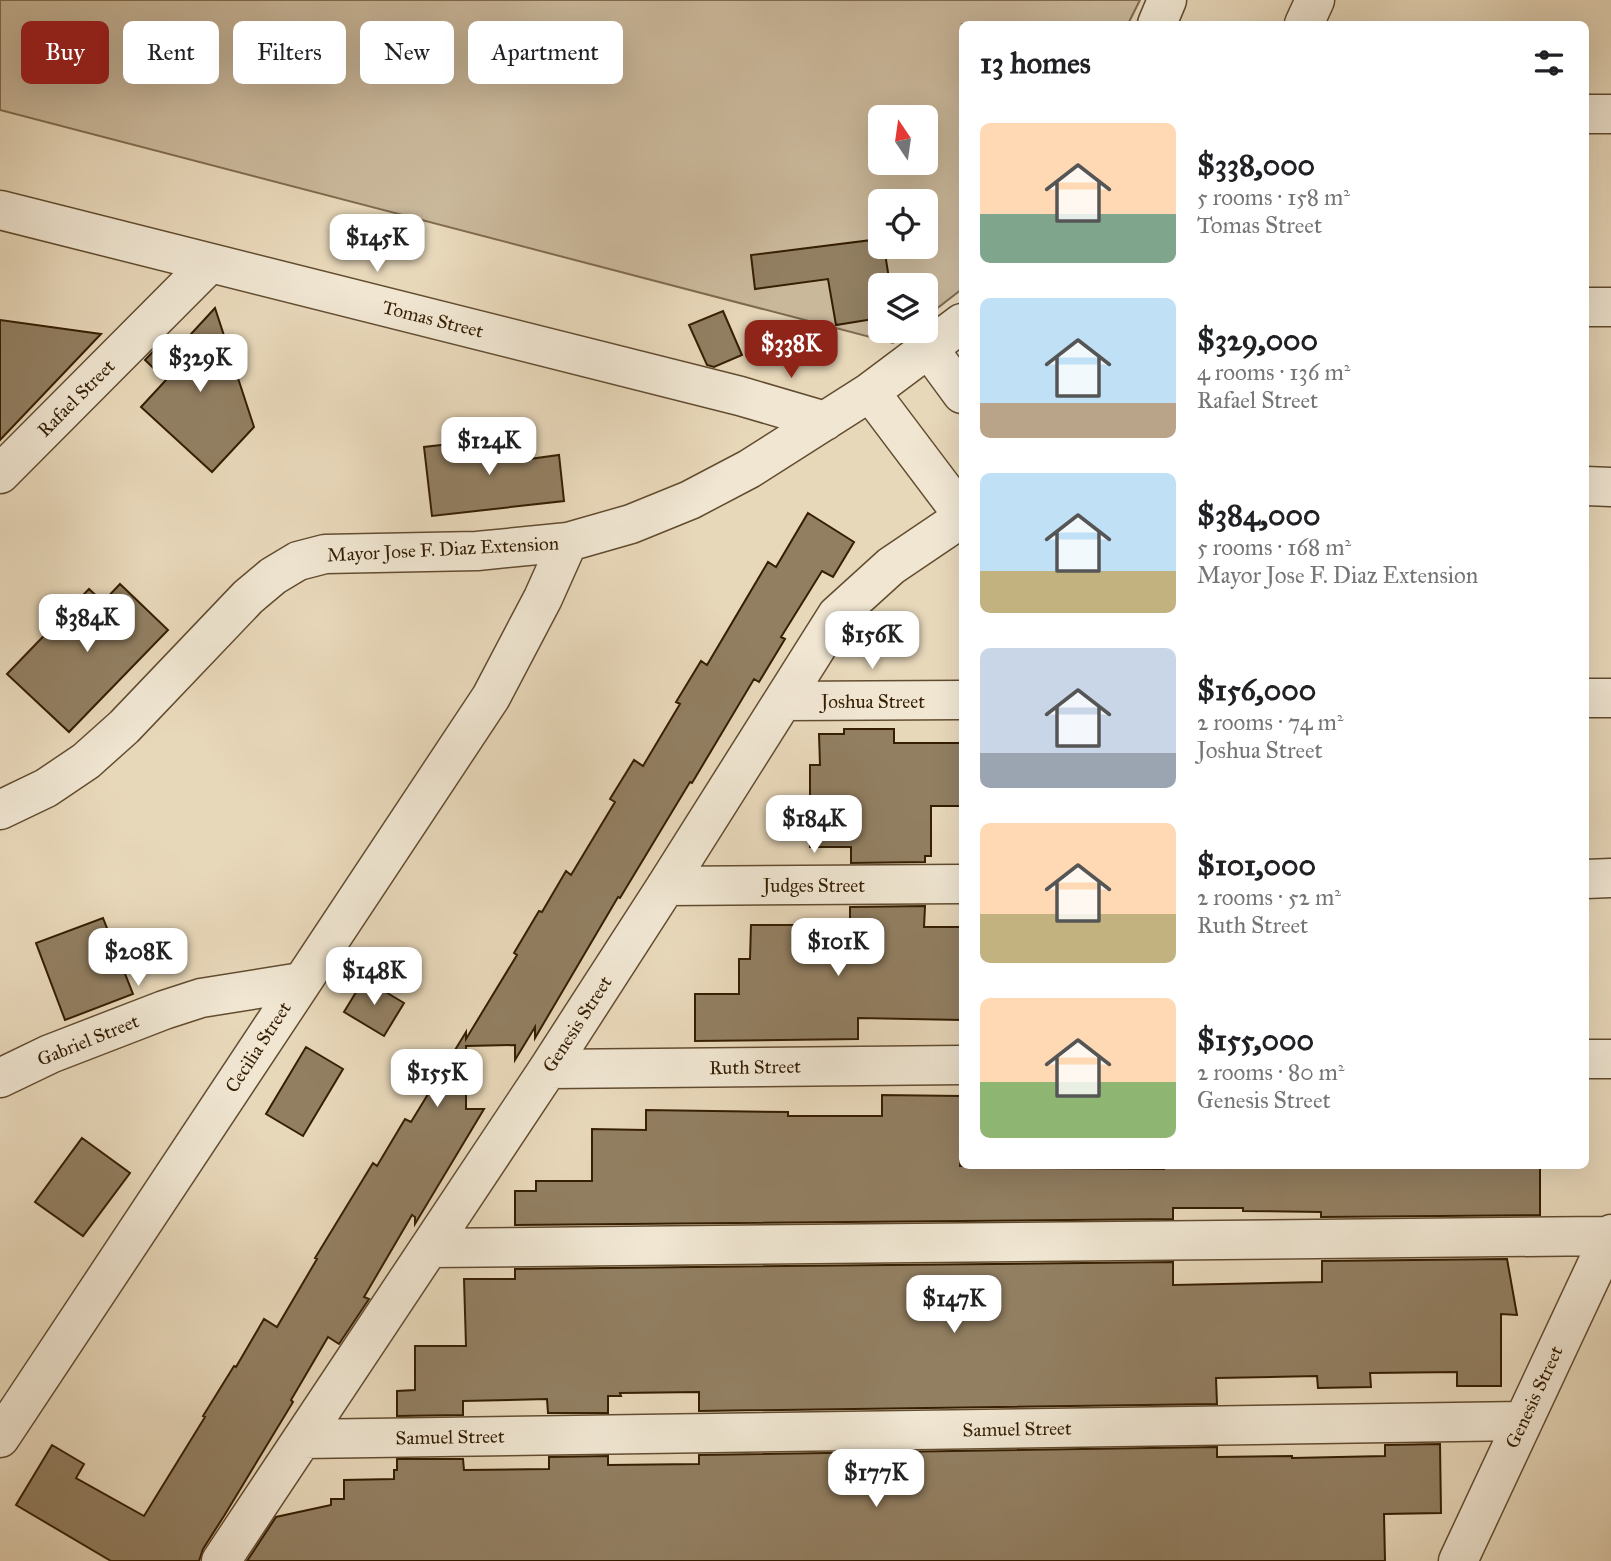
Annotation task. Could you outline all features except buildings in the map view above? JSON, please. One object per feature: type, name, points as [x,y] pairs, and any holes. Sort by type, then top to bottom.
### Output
[{"type":"street","points":[[1158,21],[1167,0]]},
{"type":"street","points":[[1305,21],[1315,0]]},
{"type":"street","points":[[1589,114],[1611,114]]},
{"type":"street","name":"Tomas Street","points":[[0,210],[740,396],[825,421]]},
{"type":"street","name":"Rafael Street","points":[[0,474],[211,263]]},
{"type":"street","points":[[1589,307],[1611,307]]},
{"type":"street","name":"Mayor Jose F. Diaz Extension","points":[[0,810],[46,788],[86,761],[124,727],[248,597],[273,576],[298,561],[325,554],[477,551],[568,542],[631,524],[690,500],[749,469],[870,392],[959,325]]},
{"type":"street","points":[[929,349],[959,390]]},
{"type":"street","points":[[870,392],[959,512]]},
{"type":"street","points":[[1589,486],[1611,486]]},
{"type":"street","name":"Genesis Street","points":[[221,1561],[548,1069],[838,615],[891,566],[959,518]]},
{"type":"street","name":"Cecilia Street","points":[[0,1438],[491,697],[543,598],[568,542]]},
{"type":"street","points":[[1589,698],[1611,698]]},
{"type":"street","name":"Joshua Street","points":[[783,701],[959,700]]},
{"type":"street","points":[[1589,878],[1611,878]]},
{"type":"street","name":"Judges Street","points":[[666,886],[959,884]]},
{"type":"street","name":"Gabriel Street","points":[[0,1078],[50,1054],[201,998],[301,982]]},
{"type":"street","points":[[1589,1059],[1611,1059]]},
{"type":"street","name":"Ruth Street","points":[[548,1069],[959,1065]]},
{"type":"street","points":[[430,1248],[1611,1235]]},
{"type":"street","name":"Genesis Street","points":[[1458,1561],[1611,1235]]},
{"type":"street","name":"Samuel Street","points":[[302,1439],[1522,1421]]},
{"type":"shaded area","points":[[0,0],[1140,0],[1130,21],[959,21],[959,291],[938,308],[938,273],[868,273],[868,336],[0,110]]}]
